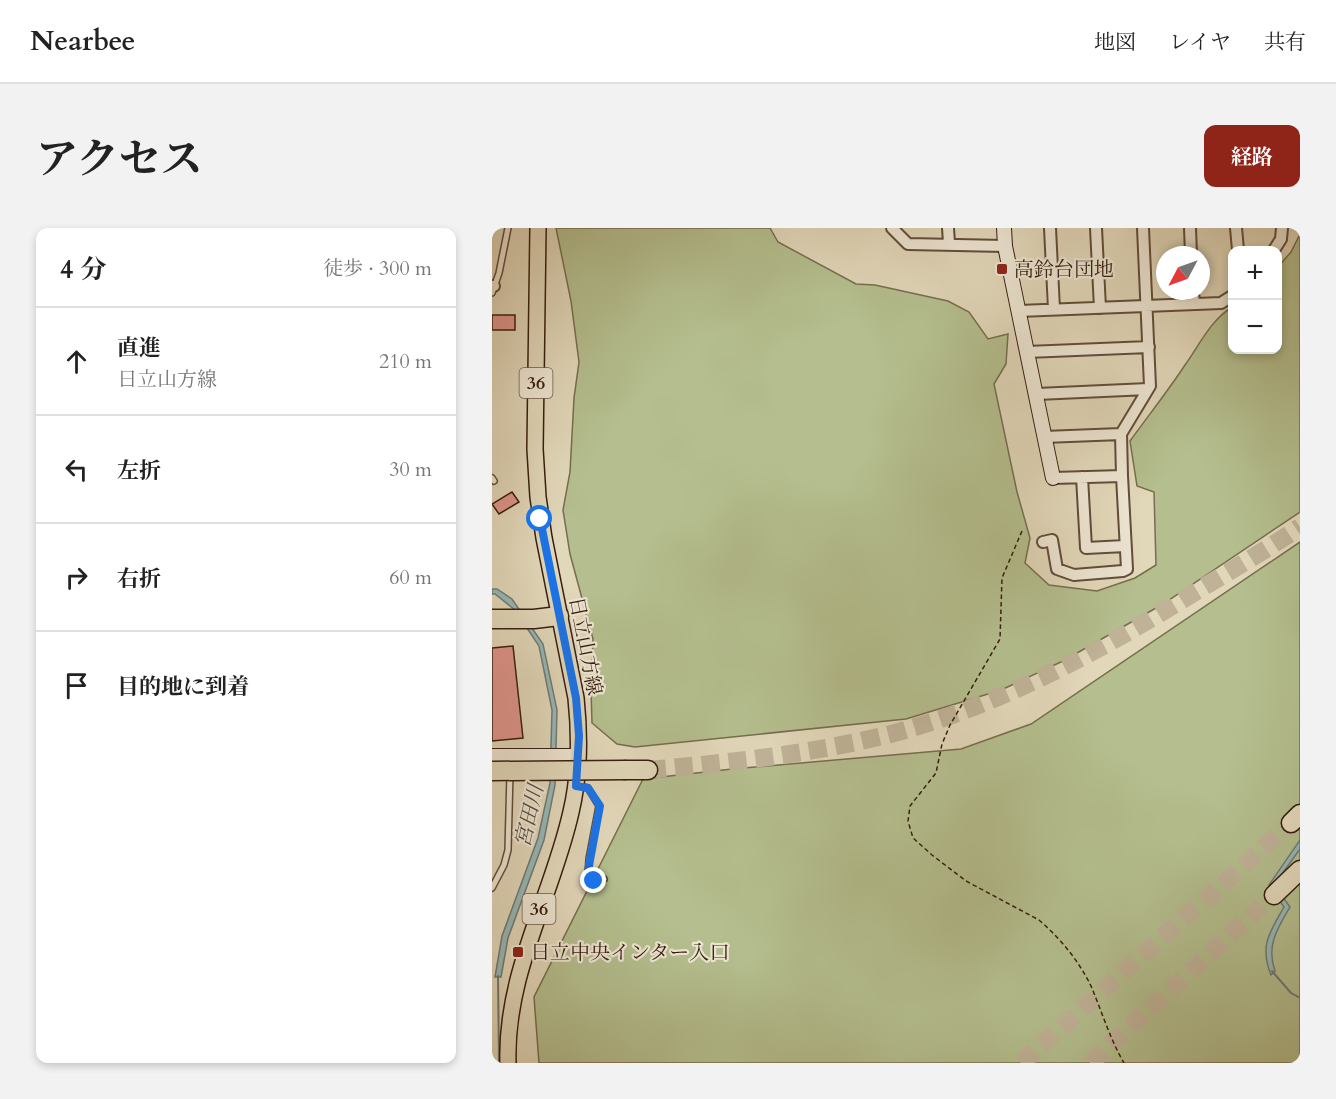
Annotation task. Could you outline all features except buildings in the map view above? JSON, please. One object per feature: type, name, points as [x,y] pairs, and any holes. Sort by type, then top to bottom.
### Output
[{"type":"highway","points":[[498,619],[551,617]]},
{"type":"highway","points":[[492,771],[648,770]]},
{"type":"highway","points":[[1274,895],[1300,870]]},
{"type":"main road","name":"日立山方線","points":[[508,1063],[510,1016],[515,989],[530,936],[567,829],[576,786],[571,755],[579,736],[576,698],[551,617],[540,519],[535,449],[538,228]]},
{"type":"street","points":[[892,228],[908,244],[948,243],[1005,246]]},
{"type":"street","points":[[948,228],[948,243]]},
{"type":"street","points":[[1004,228],[1005,246],[1053,478],[1122,476]]},
{"type":"street","points":[[1050,228],[1054,309]]},
{"type":"street","points":[[1096,228],[1100,308]]},
{"type":"street","points":[[1043,542],[1052,540],[1054,565],[1057,569],[1074,575],[1127,569],[1121,434],[1148,389],[1149,347],[1143,228]]},
{"type":"street","points":[[1190,228],[1191,246]]},
{"type":"street","points":[[1236,228],[1238,246]]},
{"type":"street","points":[[1277,246],[1281,239],[1282,228]]},
{"type":"street","points":[[1019,311],[1221,303],[1228,299]]},
{"type":"street","points":[[1194,300],[1194,304]]},
{"type":"street","points":[[1028,352],[1149,347]]},
{"type":"street","points":[[1037,394],[1148,389]]},
{"type":"street","points":[[1044,437],[1121,434]]},
{"type":"street","points":[[1082,477],[1086,548],[1125,546]]},
{"type":"street","points":[[492,756],[571,755]]},
{"type":"lane","points":[[493,288],[499,273],[508,228]]},
{"type":"lane","points":[[492,888],[504,865],[508,850],[510,756]]},
{"type":"lane","points":[[576,786],[588,788],[600,806],[589,859],[588,877],[597,882],[604,879]]},
{"type":"path","points":[[1022,531],[1002,578],[1003,609],[1000,639],[950,725],[942,744],[936,773],[910,806],[908,821],[913,838],[932,855],[966,881],[1039,920],[1049,929],[1077,962],[1090,985],[1109,1034],[1124,1063]]},
{"type":"green space","points":[[556,228],[770,228],[778,242],[856,284],[875,285],[948,301],[969,312],[988,339],[1008,334],[1006,364],[994,384],[1017,492],[1030,538],[1025,563],[1049,585],[1097,591],[1135,578],[1156,565],[1154,492],[1137,486],[1130,441],[1211,326],[1228,310],[1228,354],[1282,354],[1282,262],[1291,252],[1300,234],[1300,512],[1163,604],[1063,661],[1001,690],[906,719],[635,747],[617,744],[592,723],[593,639],[570,554],[563,510],[570,472],[574,398],[579,362],[571,301]]},
{"type":"green space","points":[[1300,542],[1300,1063],[539,1063],[534,997],[643,779],[961,749],[1031,724]]},
{"type":"water","points":[[492,589],[497,589],[512,599],[543,644],[557,710],[555,785],[544,840],[508,938],[501,977],[495,977],[502,936],[538,838],[550,783],[552,710],[539,646],[515,610],[492,594]]},
{"type":"water","points":[[1300,840],[1300,849],[1274,885],[1290,907],[1274,938],[1272,954],[1275,971],[1271,975],[1266,947],[1284,907],[1269,885]]},
{"type":"waterway","points":[[1272,971],[1291,993],[1300,998]]},
{"type":"waterway","name":"宮田川","points":[[498,976],[499,1063]]},
{"type":"tunnel","points":[[648,770],[738,761],[828,748],[887,735],[969,709],[1047,675],[1122,636],[1300,527]]},
{"type":"tunnel","points":[[1021,1063],[1291,823]]},
{"type":"tunnel","points":[[1090,1063],[1274,895]]},
{"type":"place","name":"高鈴台団地","points":[[1002,269]]},
{"type":"place","name":"日立中央インター入口","points":[[518,952]]},
{"type":"route","points":[[540,519],[576,698],[579,736],[576,786],[588,788],[600,806],[588,871],[588,877],[594,881]]}]
